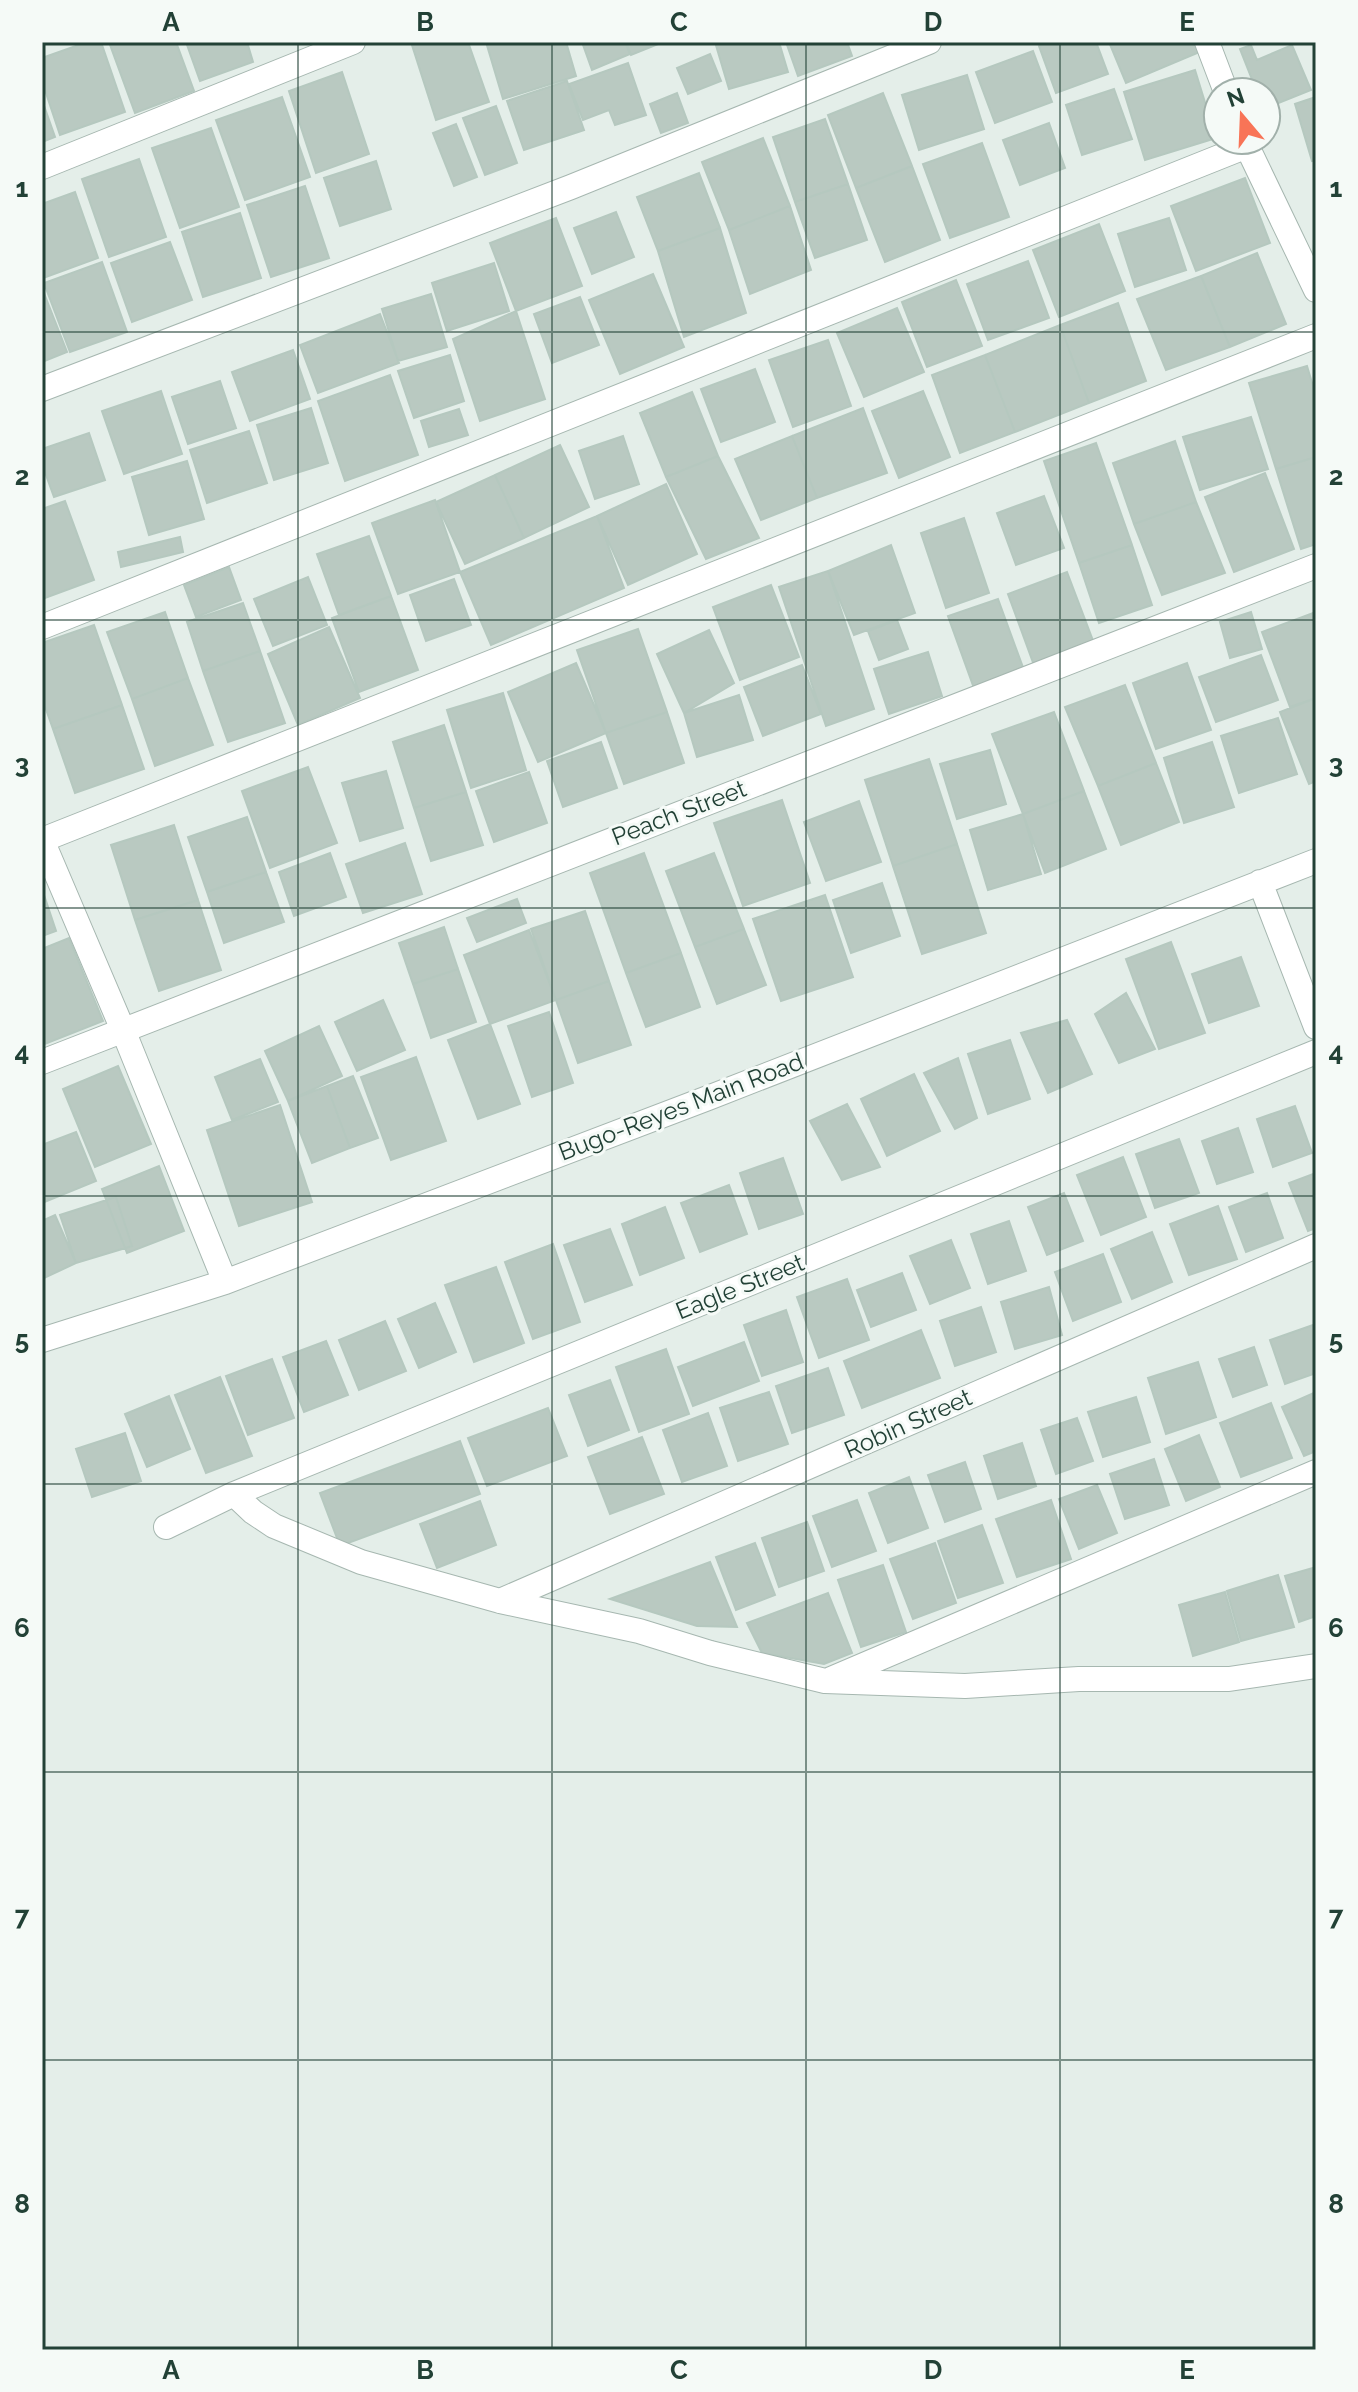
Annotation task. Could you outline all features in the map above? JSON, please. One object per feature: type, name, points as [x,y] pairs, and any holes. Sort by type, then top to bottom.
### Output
[{"type":"street","points":[[42,167],[353,42]]},
{"type":"street","points":[[42,389],[571,187],[929,42]]},
{"type":"street","points":[[1207,42],[1220,76]]},
{"type":"street","points":[[42,627],[1214,156]]},
{"type":"street","points":[[1252,156],[1316,290]]},
{"type":"street","points":[[225,1282],[42,840],[1316,336]]},
{"type":"street","name":"Peach Street","points":[[42,1062],[1316,566]]},
{"type":"street","name":"Bugo-Reyes Main Road","points":[[42,1340],[225,1282],[1316,861]]},
{"type":"street","points":[[1260,882],[1316,1027]]},
{"type":"street","name":"Eagle Street","points":[[166,1527],[234,1494],[1316,1052]]},
{"type":"street","name":"Robin Street","points":[[500,1601],[1316,1246]]},
{"type":"street","points":[[825,1681],[1316,1472]]},
{"type":"street","points":[[234,1494],[274,1526],[361,1562],[500,1601],[639,1631],[710,1653],[825,1681],[965,1686],[1079,1679],[1229,1679],[1316,1666]]},
{"type":"building","points":[[87,42],[101,42],[125,112],[60,135],[42,81],[42,58]]},
{"type":"building","points":[[109,42],[176,42],[194,91],[135,113]]},
{"type":"building","points":[[186,42],[247,42],[253,62],[200,81]]},
{"type":"building","points":[[411,42],[468,42],[489,102],[436,120]]},
{"type":"building","points":[[486,42],[566,42],[576,76],[503,99]]},
{"type":"building","points":[[582,42],[625,42],[630,54],[592,70]]},
{"type":"building","points":[[626,42],[663,42],[631,55]]},
{"type":"building","points":[[715,42],[779,42],[788,72],[729,89]]},
{"type":"building","points":[[786,42],[847,42],[852,56],[798,76]]},
{"type":"building","points":[[1050,42],[1096,42],[1108,74],[1056,93],[1039,46]]},
{"type":"building","points":[[1109,42],[1198,42],[1202,51],[1126,83]]},
{"type":"building","points":[[1251,45],[1257,60],[1292,45],[1311,90],[1282,102],[1282,76],[1251,76],[1240,49]]},
{"type":"building","points":[[1033,51],[1052,102],[995,123],[976,72]]},
{"type":"building","points":[[710,54],[721,81],[688,94],[677,68]]},
{"type":"building","points":[[628,63],[646,115],[615,125],[609,110],[583,120],[569,84]]},
{"type":"building","points":[[1195,70],[1202,93],[1202,142],[1145,160],[1124,92]]},
{"type":"building","points":[[342,72],[369,154],[316,173],[289,91]]},
{"type":"building","points":[[967,75],[984,129],[919,150],[902,95]]},
{"type":"building","points":[[567,81],[584,130],[524,150],[507,101]]},
{"type":"building","points":[[1114,89],[1132,139],[1082,155],[1066,105]]},
{"type":"building","points":[[677,93],[688,123],[661,133],[650,104]]},
{"type":"building","points":[[883,93],[912,166],[856,188],[828,115]]},
{"type":"building","points":[[282,97],[310,177],[245,200],[216,120]]},
{"type":"building","points":[[1316,97],[1316,160],[1312,161],[1295,104]]},
{"type":"building","points":[[42,100],[55,137],[42,142]]},
{"type":"building","points":[[496,106],[517,163],[485,175],[463,118]]},
{"type":"building","points":[[825,119],[848,184],[795,202],[773,137]]},
{"type":"building","points":[[1049,123],[1065,168],[1020,185],[1003,140]]},
{"type":"building","points":[[456,124],[477,177],[454,186],[433,133]]},
{"type":"building","points":[[211,128],[239,207],[180,228],[152,148]]},
{"type":"building","points":[[763,138],[790,206],[729,230],[702,162]]},
{"type":"building","points":[[982,143],[1009,217],[950,238],[923,164]]},
{"type":"building","points":[[139,159],[166,237],[109,257],[82,179]]},
{"type":"building","points":[[376,161],[391,209],[340,226],[324,178]]},
{"type":"building","points":[[912,166],[940,240],[885,262],[856,188]]},
{"type":"building","points":[[699,173],[720,228],[658,251],[637,197]]},
{"type":"building","points":[[1245,178],[1270,243],[1196,271],[1171,206]]},
{"type":"building","points":[[848,184],[867,240],[815,258],[795,202]]},
{"type":"building","points":[[305,186],[329,258],[271,277],[247,205]]},
{"type":"building","points":[[75,192],[98,258],[43,278],[42,204]]},
{"type":"building","points":[[790,206],[811,270],[750,294],[729,230]]},
{"type":"building","points":[[616,212],[634,257],[592,274],[574,228]]},
{"type":"building","points":[[240,213],[261,278],[203,297],[182,232]]},
{"type":"building","points":[[556,218],[582,286],[516,311],[490,243]]},
{"type":"building","points":[[1169,218],[1186,270],[1135,287],[1118,234]]},
{"type":"building","points":[[1099,224],[1125,291],[1059,317],[1033,250]]},
{"type":"building","points":[[720,228],[746,313],[684,337],[658,251]]},
{"type":"building","points":[[170,242],[192,300],[132,322],[111,263]]},
{"type":"building","points":[[1257,253],[1286,324],[1230,347],[1201,276]]},
{"type":"building","points":[[1028,261],[1049,318],[988,340],[967,284]]},
{"type":"building","points":[[102,262],[127,332],[70,352],[44,283]]},
{"type":"building","points":[[494,263],[509,311],[447,331],[432,283]]},
{"type":"building","points":[[653,274],[684,347],[620,374],[589,300]]},
{"type":"building","points":[[1201,276],[1230,347],[1166,370],[1137,299]]},
{"type":"building","points":[[956,280],[982,346],[927,367],[902,302]]},
{"type":"building","points":[[42,288],[67,352],[42,362]]},
{"type":"building","points":[[431,294],[447,347],[398,361],[382,309]]},
{"type":"building","points":[[580,297],[599,345],[552,363],[534,314]]},
{"type":"building","points":[[1118,303],[1146,381],[1089,403],[1060,325]]},
{"type":"building","points":[[897,308],[924,372],[864,397],[837,333]]},
{"type":"building","points":[[516,311],[545,399],[480,421],[453,339]]},
{"type":"building","points":[[380,314],[399,363],[318,393],[300,345]]},
{"type":"building","points":[[1060,325],[1089,403],[1015,432],[985,355]]},
{"type":"building","points":[[828,340],[851,406],[793,427],[769,360]]},
{"type":"building","points":[[293,350],[310,399],[250,421],[232,372]]},
{"type":"building","points":[[450,355],[464,401],[414,418],[398,371]]},
{"type":"building","points":[[985,355],[1015,432],[960,453],[932,375]]},
{"type":"building","points":[[1307,366],[1316,396],[1316,457],[1276,469],[1249,383]]},
{"type":"building","points":[[755,369],[775,422],[721,442],[701,389]]},
{"type":"building","points":[[390,375],[418,455],[345,481],[318,401]]},
{"type":"building","points":[[220,381],[236,428],[188,444],[172,397]]},
{"type":"building","points":[[161,391],[182,454],[124,474],[102,411]]},
{"type":"building","points":[[923,391],[950,457],[899,478],[872,411]]},
{"type":"building","points":[[692,392],[718,456],[666,477],[640,413]]},
{"type":"building","points":[[311,408],[328,463],[274,480],[257,425]]},
{"type":"building","points":[[863,408],[887,473],[817,498],[792,436]]},
{"type":"building","points":[[459,409],[468,435],[429,447],[421,421]]},
{"type":"building","points":[[1251,417],[1268,469],[1200,490],[1183,437]]},
{"type":"building","points":[[249,431],[267,483],[207,503],[190,450]]},
{"type":"building","points":[[89,433],[105,480],[54,497],[42,464],[42,449]]},
{"type":"building","points":[[623,436],[639,484],[595,499],[579,451]]},
{"type":"building","points":[[792,436],[817,498],[761,520],[735,459]]},
{"type":"building","points":[[1175,441],[1196,502],[1134,524],[1113,463]]},
{"type":"building","points":[[1096,443],[1132,545],[1079,563],[1044,461]]},
{"type":"building","points":[[560,445],[589,507],[524,538],[495,475]]},
{"type":"building","points":[[718,456],[759,538],[706,559],[666,477]]},
{"type":"building","points":[[1316,457],[1316,544],[1301,549],[1276,469]]},
{"type":"building","points":[[187,461],[204,519],[149,535],[132,477]]},
{"type":"building","points":[[1265,473],[1294,549],[1234,572],[1205,497]]},
{"type":"building","points":[[495,475],[524,538],[465,564],[436,502]]},
{"type":"building","points":[[666,484],[697,554],[628,585],[597,516]]},
{"type":"building","points":[[1044,496],[1064,548],[1016,565],[997,513]]},
{"type":"building","points":[[435,500],[460,572],[398,594],[372,523]]},
{"type":"building","points":[[65,501],[94,580],[42,599],[42,509]]},
{"type":"building","points":[[1196,502],[1225,573],[1162,595],[1134,524]]},
{"type":"building","points":[[597,516],[624,588],[491,645],[460,572]]},
{"type":"building","points":[[964,518],[989,593],[946,608],[921,533]]},
{"type":"building","points":[[369,536],[391,596],[339,615],[317,554]]},
{"type":"building","points":[[180,537],[183,552],[121,567],[118,552]]},
{"type":"building","points":[[891,545],[915,613],[854,635],[828,571]]},
{"type":"building","points":[[1132,545],[1152,605],[1099,623],[1079,563]]},
{"type":"building","points":[[229,567],[241,600],[196,617],[184,585]]},
{"type":"building","points":[[828,571],[874,709],[826,726],[779,587]]},
{"type":"building","points":[[1067,572],[1095,646],[1035,668],[1008,594]]},
{"type":"building","points":[[308,577],[327,625],[273,646],[254,599]]},
{"type":"building","points":[[454,579],[471,625],[426,641],[410,595]]},
{"type":"building","points":[[771,585],[799,657],[740,680],[713,607]]},
{"type":"building","points":[[391,596],[418,670],[359,692],[332,618]]},
{"type":"building","points":[[998,599],[1025,673],[975,691],[948,616]]},
{"type":"building","points":[[243,603],[260,651],[203,671],[187,622]]},
{"type":"building","points":[[165,612],[188,678],[132,699],[107,632]]},
{"type":"building","points":[[1251,612],[1262,649],[1230,658],[1220,622]]},
{"type":"building","points":[[1316,612],[1316,698],[1290,707],[1262,632]]},
{"type":"building","points":[[897,620],[908,649],[879,660],[868,631]]},
{"type":"building","points":[[94,625],[122,705],[53,729],[42,698],[42,643]]},
{"type":"building","points":[[329,627],[360,698],[298,725],[268,654]]},
{"type":"building","points":[[638,629],[667,712],[606,733],[577,650]]},
{"type":"building","points":[[709,630],[734,683],[684,713],[657,654]]},
{"type":"building","points":[[260,651],[285,723],[228,742],[203,671]]},
{"type":"building","points":[[928,652],[942,696],[889,714],[874,669]]},
{"type":"building","points":[[1261,655],[1278,700],[1216,722],[1199,677]]},
{"type":"building","points":[[576,663],[606,733],[538,762],[508,692]]},
{"type":"building","points":[[1187,663],[1211,730],[1156,749],[1133,683]]},
{"type":"building","points":[[802,665],[821,714],[763,736],[744,687]]},
{"type":"building","points":[[188,678],[213,745],[155,766],[132,699]]},
{"type":"building","points":[[1125,685],[1156,763],[1098,786],[1065,707]]},
{"type":"building","points":[[503,693],[526,770],[471,788],[447,710]]},
{"type":"building","points":[[739,695],[753,740],[697,757],[684,713]]},
{"type":"building","points":[[1316,698],[1316,781],[1309,784],[1280,712]]},
{"type":"building","points":[[122,705],[144,769],[75,793],[53,729]]},
{"type":"building","points":[[667,712],[684,763],[624,784],[606,733]]},
{"type":"building","points":[[1054,712],[1084,791],[1023,814],[992,734]]},
{"type":"building","points":[[1278,718],[1297,774],[1239,793],[1221,736]]},
{"type":"building","points":[[444,725],[466,792],[414,808],[393,742]]},
{"type":"building","points":[[601,742],[617,788],[563,807],[547,761]]},
{"type":"building","points":[[1212,742],[1234,807],[1184,823],[1164,758]]},
{"type":"building","points":[[990,750],[1006,804],[957,819],[940,764]]},
{"type":"building","points":[[929,759],[957,844],[893,866],[865,780]]},
{"type":"building","points":[[1156,763],[1179,822],[1121,845],[1098,786]]},
{"type":"building","points":[[308,767],[337,843],[270,868],[242,791]]},
{"type":"building","points":[[386,771],[403,828],[360,841],[342,783]]},
{"type":"building","points":[[529,772],[547,823],[494,842],[476,791]]},
{"type":"building","points":[[1084,791],[1106,849],[1045,873],[1023,814]]},
{"type":"building","points":[[466,792],[483,845],[431,861],[414,808]]},
{"type":"building","points":[[782,800],[810,883],[743,906],[714,823]]},
{"type":"building","points":[[859,801],[881,862],[826,881],[804,822]]},
{"type":"building","points":[[1023,814],[1041,874],[988,890],[970,830]]},
{"type":"building","points":[[247,817],[266,872],[207,892],[188,837]]},
{"type":"building","points":[[174,825],[198,900],[135,920],[111,845]]},
{"type":"building","points":[[405,843],[422,894],[363,913],[346,864]]},
{"type":"building","points":[[957,844],[986,933],[922,954],[893,866]]},
{"type":"building","points":[[330,853],[346,897],[294,916],[279,872]]},
{"type":"building","points":[[644,853],[681,953],[626,973],[590,873]]},
{"type":"building","points":[[714,853],[744,929],[695,947],[666,871]]},
{"type":"building","points":[[266,872],[284,922],[224,943],[207,892]]},
{"type":"building","points":[[882,883],[900,936],[851,953],[833,900]]},
{"type":"building","points":[[42,889],[56,931],[42,936]]},
{"type":"building","points":[[825,895],[853,977],[781,1001],[753,919]]},
{"type":"building","points":[[517,899],[526,923],[477,942],[467,918]]},
{"type":"building","points":[[198,900],[221,970],[159,991],[135,920]]},
{"type":"building","points":[[585,911],[609,981],[556,1000],[531,929]]},
{"type":"building","points":[[444,927],[458,969],[413,984],[399,943]]},
{"type":"building","points":[[744,929],[766,985],[717,1004],[695,947]]},
{"type":"building","points":[[529,930],[556,1000],[490,1024],[464,955]]},
{"type":"building","points":[[69,938],[103,1021],[42,1045],[42,949]]},
{"type":"building","points":[[1171,942],[1205,1033],[1159,1049],[1126,959]]},
{"type":"building","points":[[681,953],[700,1007],[646,1027],[626,973]]},
{"type":"building","points":[[1241,957],[1259,1006],[1209,1023],[1192,974]]},
{"type":"building","points":[[458,969],[476,1022],[431,1038],[413,984]]},
{"type":"building","points":[[609,981],[631,1045],[578,1063],[556,1000]]},
{"type":"building","points":[[1126,993],[1155,1049],[1119,1063],[1095,1014]]},
{"type":"building","points":[[383,1000],[405,1050],[357,1071],[335,1022]]},
{"type":"building","points":[[549,1012],[573,1083],[532,1097],[508,1026]]},
{"type":"building","points":[[1067,1020],[1092,1074],[1048,1093],[1021,1033]]},
{"type":"building","points":[[490,1024],[520,1104],[478,1119],[448,1040]]},
{"type":"building","points":[[319,1026],[342,1076],[288,1101],[265,1051]]},
{"type":"building","points":[[1010,1040],[1030,1099],[988,1114],[968,1054]]},
{"type":"building","points":[[416,1057],[446,1141],[391,1160],[361,1077]]},
{"type":"building","points":[[958,1058],[977,1118],[955,1129],[924,1073]]},
{"type":"building","points":[[260,1059],[278,1102],[232,1120],[215,1077]]},
{"type":"building","points":[[118,1066],[151,1144],[95,1167],[63,1089]]},
{"type":"building","points":[[914,1074],[940,1131],[887,1156],[861,1099]]},
{"type":"building","points":[[353,1076],[378,1138],[350,1148],[327,1086]]},
{"type":"building","points":[[327,1086],[350,1148],[312,1163],[288,1101]]},
{"type":"building","points":[[847,1104],[880,1167],[842,1180],[810,1121]]},
{"type":"building","points":[[280,1105],[312,1202],[239,1226],[207,1130]]},
{"type":"building","points":[[1295,1106],[1312,1153],[1273,1167],[1257,1119]]},
{"type":"building","points":[[1238,1128],[1253,1172],[1217,1184],[1202,1141]]},
{"type":"building","points":[[76,1132],[96,1181],[42,1203],[42,1145]]},
{"type":"building","points":[[1179,1139],[1199,1193],[1155,1208],[1136,1154]]},
{"type":"building","points":[[1123,1157],[1146,1217],[1101,1235],[1077,1175]]},
{"type":"building","points":[[783,1158],[803,1214],[759,1229],[740,1173]]},
{"type":"building","points":[[159,1166],[184,1231],[127,1253],[102,1189]]},
{"type":"building","points":[[1316,1173],[1316,1228],[1308,1231],[1289,1183]]},
{"type":"building","points":[[729,1185],[747,1234],[700,1252],[681,1203]]},
{"type":"building","points":[[1064,1193],[1083,1241],[1047,1255],[1028,1207]]},
{"type":"building","points":[[1267,1193],[1283,1238],[1246,1252],[1229,1207]]},
{"type":"building","points":[[116,1197],[132,1246],[76,1263],[60,1215]]},
{"type":"building","points":[[1218,1206],[1237,1259],[1189,1275],[1170,1224]]},
{"type":"building","points":[[665,1207],[684,1258],[640,1275],[622,1224]]},
{"type":"building","points":[[55,1215],[76,1263],[42,1279],[42,1221]]},
{"type":"building","points":[[1009,1221],[1026,1271],[988,1284],[971,1234]]},
{"type":"building","points":[[610,1229],[632,1285],[585,1302],[564,1245]]},
{"type":"building","points":[[1152,1232],[1172,1282],[1132,1299],[1111,1249]]},
{"type":"building","points":[[951,1240],[970,1288],[930,1304],[910,1256]]},
{"type":"building","points":[[553,1244],[580,1322],[533,1339],[505,1262]]},
{"type":"building","points":[[1103,1254],[1121,1302],[1073,1321],[1055,1272]]},
{"type":"building","points":[[496,1267],[524,1343],[474,1362],[445,1285]]},
{"type":"building","points":[[902,1273],[916,1310],[871,1327],[857,1290]]},
{"type":"building","points":[[847,1279],[869,1340],[819,1358],[797,1297]]},
{"type":"building","points":[[1049,1287],[1062,1335],[1015,1349],[1001,1302]]},
{"type":"building","points":[[435,1303],[456,1352],[419,1368],[398,1319]]},
{"type":"building","points":[[981,1307],[996,1352],[955,1366],[940,1321]]},
{"type":"building","points":[[786,1310],[803,1362],[762,1376],[744,1325]]},
{"type":"building","points":[[385,1321],[406,1371],[359,1390],[339,1340]]},
{"type":"building","points":[[1316,1324],[1316,1373],[1285,1384],[1270,1340]]},
{"type":"building","points":[[921,1330],[940,1378],[862,1408],[844,1361]]},
{"type":"building","points":[[326,1341],[348,1395],[304,1412],[283,1357]]},
{"type":"building","points":[[744,1342],[759,1381],[693,1406],[678,1367]]},
{"type":"building","points":[[1254,1347],[1267,1385],[1233,1397],[1219,1359]]},
{"type":"building","points":[[666,1349],[689,1414],[639,1432],[616,1367]]},
{"type":"building","points":[[272,1359],[294,1418],[248,1435],[226,1376]]},
{"type":"building","points":[[1198,1362],[1216,1417],[1166,1434],[1148,1378]]},
{"type":"building","points":[[828,1368],[844,1415],[792,1433],[776,1386]]},
{"type":"building","points":[[220,1377],[252,1456],[206,1473],[175,1395]]},
{"type":"building","points":[[610,1380],[629,1430],[588,1446],[569,1395]]},
{"type":"building","points":[[769,1392],[788,1444],[738,1461],[720,1408]]},
{"type":"building","points":[[1316,1392],[1316,1451],[1304,1456],[1282,1407]]},
{"type":"building","points":[[169,1396],[190,1449],[147,1467],[125,1414]]},
{"type":"building","points":[[1136,1397],[1150,1442],[1103,1457],[1088,1412]]},
{"type":"building","points":[[1271,1403],[1292,1458],[1241,1477],[1220,1423]]},
{"type":"building","points":[[548,1408],[567,1456],[487,1486],[468,1438]]},
{"type":"building","points":[[708,1413],[727,1466],[682,1482],[663,1430]]},
{"type":"building","points":[[1077,1418],[1093,1461],[1056,1474],[1041,1430]]},
{"type":"building","points":[[125,1433],[141,1481],[92,1497],[76,1449]]},
{"type":"building","points":[[1199,1435],[1220,1487],[1186,1501],[1165,1449]]},
{"type":"building","points":[[642,1437],[664,1494],[610,1514],[588,1457]]},
{"type":"building","points":[[460,1441],[480,1494],[340,1546],[320,1493]]},
{"type":"building","points":[[1022,1443],[1036,1486],[998,1499],[984,1456]]},
{"type":"building","points":[[1154,1459],[1169,1505],[1125,1519],[1110,1474]]},
{"type":"building","points":[[965,1462],[981,1509],[945,1522],[928,1475]]},
{"type":"building","points":[[909,1477],[928,1528],[888,1543],[869,1493]]},
{"type":"building","points":[[1097,1485],[1117,1533],[1079,1549],[1059,1499]]},
{"type":"building","points":[[857,1500],[876,1551],[832,1567],[813,1516]]},
{"type":"building","points":[[1051,1500],[1071,1559],[1017,1577],[996,1519]]},
{"type":"building","points":[[480,1501],[496,1545],[437,1568],[420,1524]]},
{"type":"building","points":[[807,1522],[824,1571],[779,1587],[762,1538]]},
{"type":"building","points":[[982,1525],[1003,1583],[958,1598],[938,1541]]},
{"type":"building","points":[[755,1543],[775,1595],[736,1610],[716,1557]]},
{"type":"building","points":[[935,1543],[956,1603],[913,1619],[890,1559]]},
{"type":"building","points":[[710,1562],[737,1627],[697,1626],[610,1599]]},
{"type":"building","points":[[883,1565],[906,1632],[861,1647],[838,1580]]},
{"type":"building","points":[[1316,1567],[1316,1616],[1299,1622],[1285,1576]]},
{"type":"building","points":[[1278,1575],[1294,1627],[1241,1641],[1227,1591]]},
{"type":"building","points":[[1225,1592],[1239,1642],[1193,1656],[1179,1605]]},
{"type":"building","points":[[828,1593],[852,1653],[824,1664],[762,1653],[747,1623]]}]
